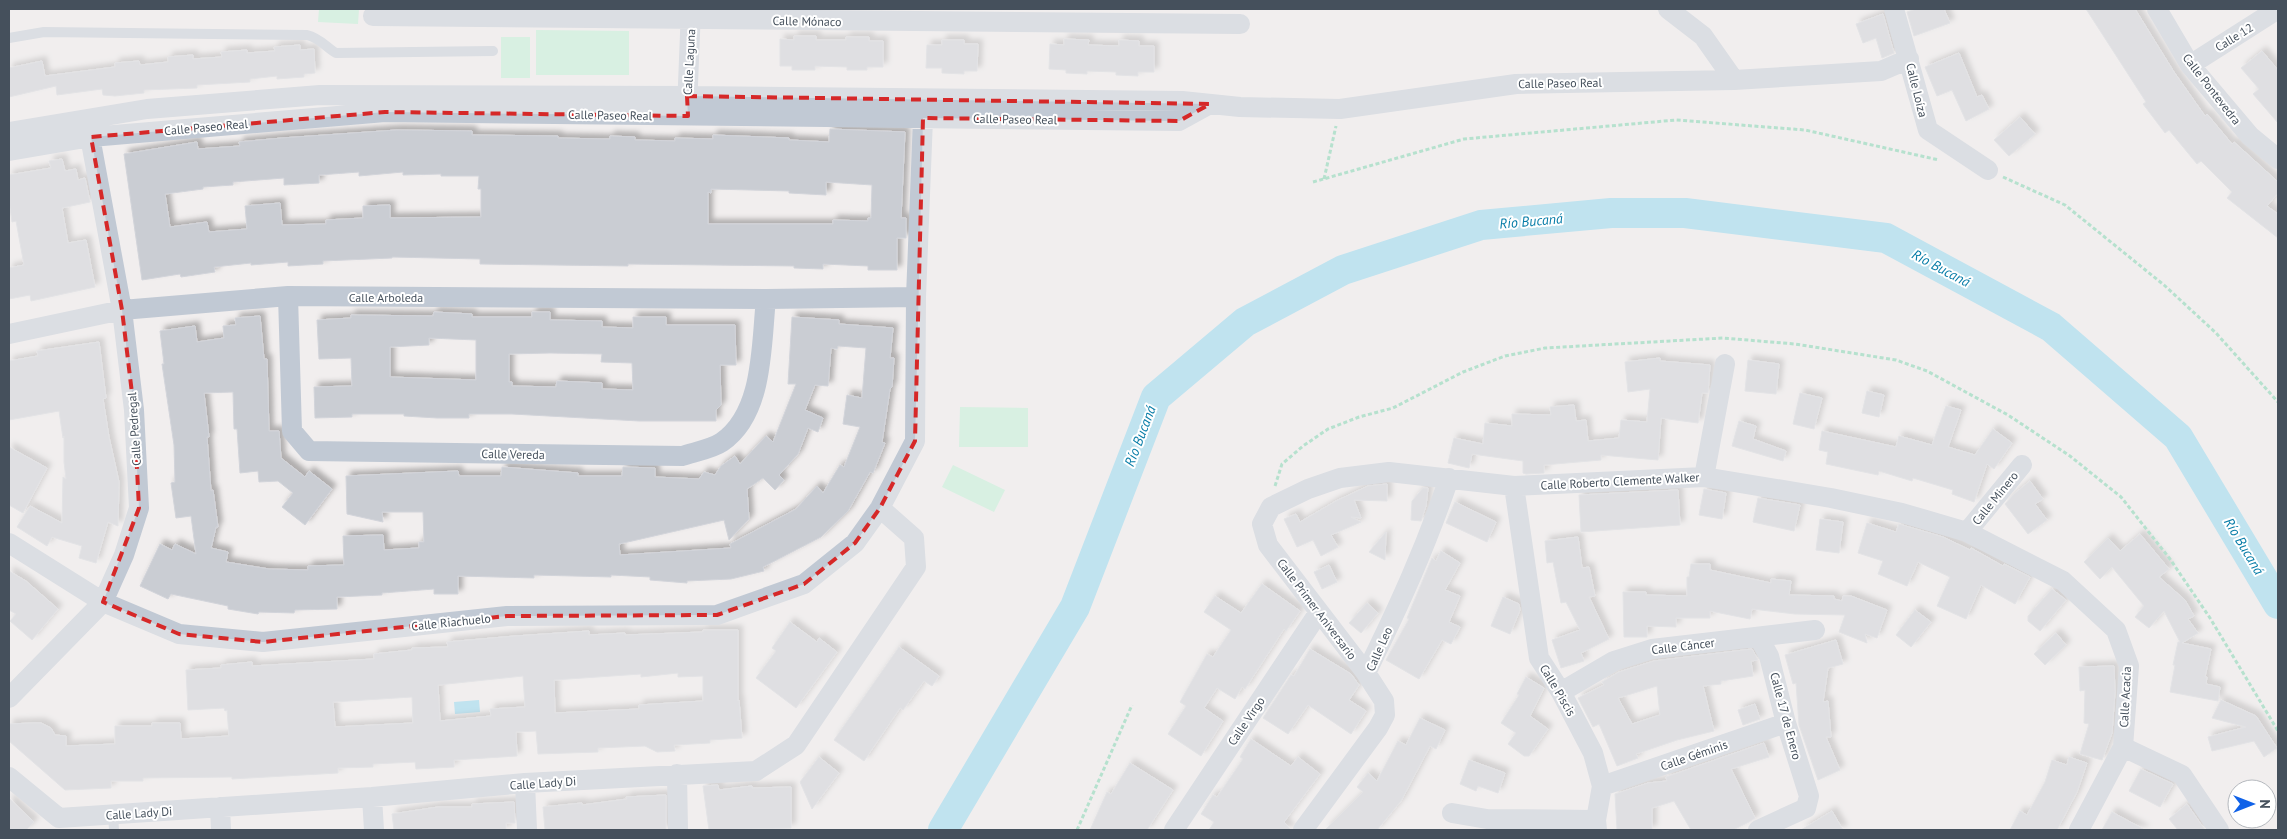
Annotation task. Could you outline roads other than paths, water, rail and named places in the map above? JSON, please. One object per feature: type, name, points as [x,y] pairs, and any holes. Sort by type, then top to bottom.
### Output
[{"type":"street","points":[[1668,9],[1703,36],[1734,80]]},
{"type":"street","name":"Calle Loíza","points":[[1894,9],[1928,130],[1988,170]]},
{"type":"street","name":"Calle Pontevedra","points":[[2157,9],[2190,65],[2250,136],[2278,159]]},
{"type":"street","name":"Calle 12","points":[[2190,65],[2278,9]]},
{"type":"street","name":"Calle Mónaco","points":[[373,16],[551,13],[1206,17],[1240,24]]},
{"type":"street","name":"Calle Laguna","points":[[688,116],[687,96],[692,14]]},
{"type":"street","name":"Calle Paseo Real","points":[[9,152],[147,109],[320,95],[687,96],[1182,101],[1210,104],[1340,109],[1516,84],[1734,80],[1881,71],[1909,59]]},
{"type":"street","name":"Calle Paseo Real","points":[[9,132],[385,112],[1179,121],[1210,104]]},
{"type":"street","name":"Calle Riachuelo","points":[[9,543],[103,602],[179,634],[262,642],[507,616],[717,615],[804,584],[855,543],[880,508],[915,441],[916,298],[923,118]]},
{"type":"street","name":"Calle Pedregal","points":[[9,698],[103,602],[124,555],[139,508],[134,410],[122,310],[89,128]]},
{"type":"street","name":"Calle Arboleda","points":[[9,334],[122,310],[288,296],[916,298]]},
{"type":"street","name":"Calle Vereda","points":[[288,296],[292,431],[309,451],[682,456],[722,443],[747,416],[756,386],[766,299]]},
{"type":"street","points":[[1704,477],[1725,364]]},
{"type":"street","name":"Calle Minero","points":[[1968,532],[2022,465]]},
{"type":"street","name":"Calle Roberto Clemente Walker","points":[[1268,545],[1262,524],[1271,507],[1280,501],[1340,478],[1364,474],[1389,472],[1514,486],[1704,477],[1902,513],[1968,532],[2060,580]]},
{"type":"street","name":"Calle Leo","points":[[1303,830],[1378,728],[1385,715],[1384,701],[1366,673],[1425,546],[1449,478]]},
{"type":"street","name":"Calle Piscis","points":[[1514,486],[1540,658],[1561,692],[1593,752],[1602,786],[1597,825]]},
{"type":"street","name":"Calle Lady Di","points":[[9,777],[59,818],[114,823],[220,807],[372,797],[525,783],[756,771],[796,745],[916,567],[914,538],[880,508]]},
{"type":"street","name":"Calle Primer Aniversario","points":[[1268,545],[1366,673]]},
{"type":"street","name":"Calle Acacia","points":[[2060,580],[2116,630],[2129,666],[2122,747],[2079,830]]},
{"type":"street","name":"Calle Virgo","points":[[1174,830],[1318,612]]},
{"type":"street","name":"Calle Cáncer","points":[[1561,692],[1614,661],[1644,652],[1677,646],[1815,630]]},
{"type":"street","name":"Calle 17 de Enero","points":[[1758,830],[1806,808],[1808,796],[1786,723],[1770,656],[1759,638]]},
{"type":"street","name":"Calle Géminis","points":[[1602,786],[1786,723]]},
{"type":"street","points":[[2122,747],[2182,775],[2219,830]]},
{"type":"street","points":[[677,774],[678,830]]},
{"type":"street","points":[[525,783],[527,830]]},
{"type":"street","points":[[372,797],[374,830]]},
{"type":"street","points":[[220,807],[221,830]]},
{"type":"street","points":[[1452,813],[1487,819],[1597,825]]},
{"type":"lane","points":[[9,38],[53,32],[298,34],[314,36],[336,53],[493,51]]},
{"type":"water","points":[[479,700],[480,712],[455,714],[454,702]]},
{"type":"waterway","name":"Río Bucaná","points":[[943,830],[1075,607],[1156,397],[1245,322],[1343,270],[1481,225],[1611,213],[1685,213],[1886,238],[2051,327],[2178,437],[2278,604]]}]
